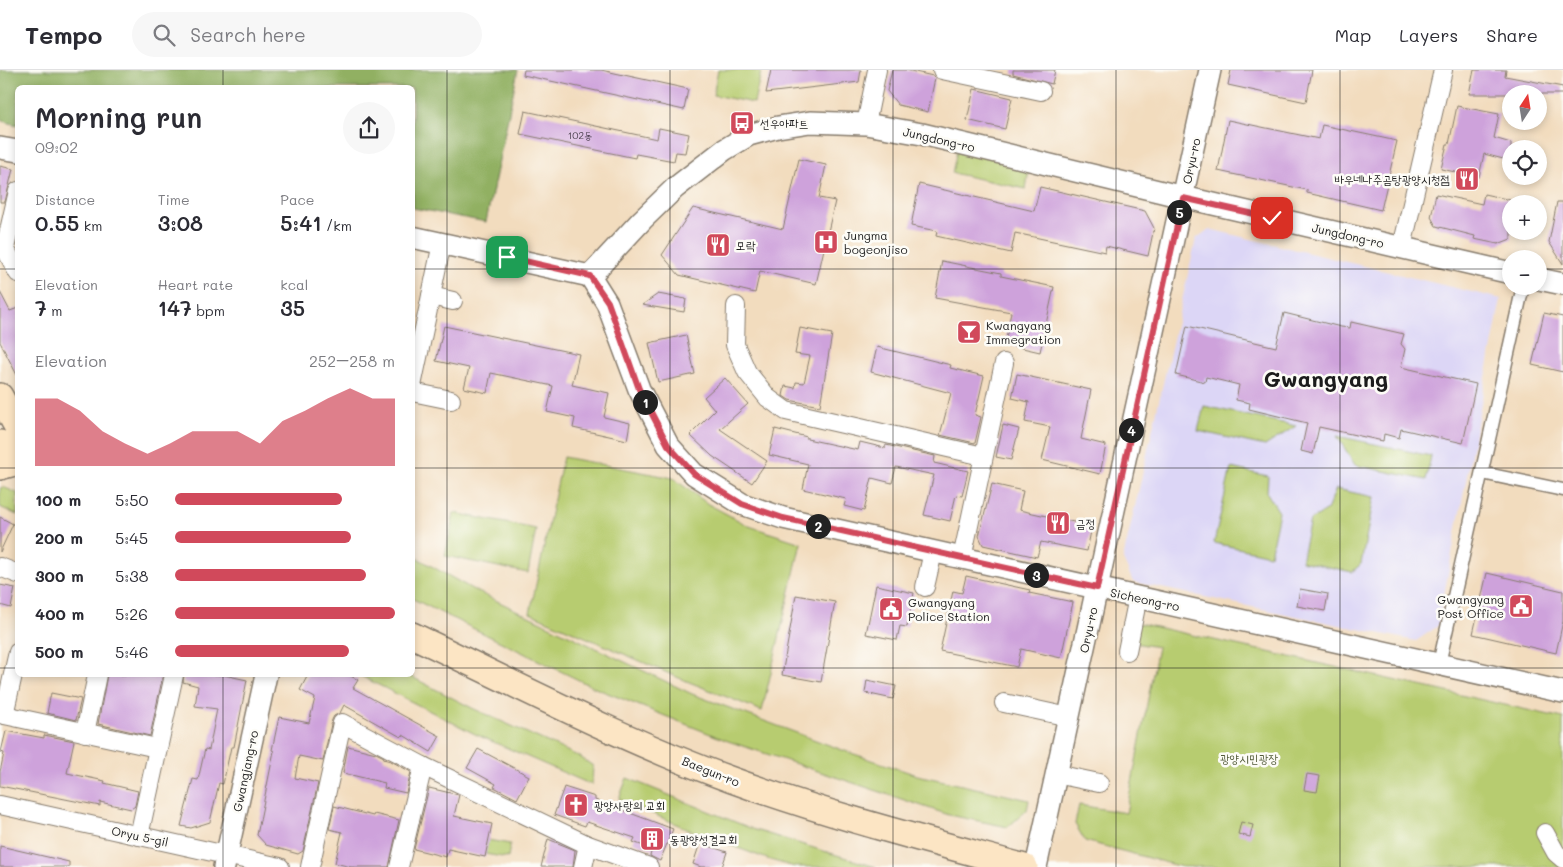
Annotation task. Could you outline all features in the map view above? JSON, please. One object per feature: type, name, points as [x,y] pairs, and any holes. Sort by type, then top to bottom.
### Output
[{"type":"main road","points":[[0,396],[15,424]]},
{"type":"main road","points":[[0,443],[15,450]]},
{"type":"main road","points":[[0,466],[15,463]]},
{"type":"main road","name":"Baegun-ro","points":[[415,636],[625,735],[731,779],[843,818],[1025,867]]},
{"type":"street","points":[[866,124],[877,70]]},
{"type":"street","points":[[942,70],[1041,91]]},
{"type":"street","name":"Oryu-ro","points":[[1036,867],[1210,70]]},
{"type":"street","points":[[1402,248],[1443,70]]},
{"type":"street","name":"Jungdong-ro","points":[[590,276],[642,220],[675,188],[724,150],[749,135],[778,127],[810,122],[866,124],[922,134],[1183,198],[1502,271]]},
{"type":"street","points":[[0,148],[15,150]]},
{"type":"street","points":[[15,204],[5,248],[15,263]]},
{"type":"street","points":[[415,242],[442,243],[590,276]]},
{"type":"street","points":[[415,372],[442,243]]},
{"type":"street","name":"Sicheong-ro","points":[[590,276],[608,302],[639,389],[668,445],[694,474],[742,504],[783,518],[933,552],[1439,664],[1562,687]]},
{"type":"street","points":[[1547,281],[1563,284]]},
{"type":"street","points":[[1439,664],[1521,295]]},
{"type":"street","points":[[431,296],[454,300]]},
{"type":"street","points":[[736,306],[735,345],[747,372],[768,398],[786,411],[983,456]]},
{"type":"street","points":[[962,558],[1004,363]]},
{"type":"street","points":[[415,393],[451,400]]},
{"type":"street","points":[[1482,473],[1563,490]]},
{"type":"street","points":[[926,587],[933,552]]},
{"type":"street","points":[[0,567],[15,573]]},
{"type":"street","points":[[1127,651],[1138,597]]},
{"type":"street","points":[[15,664],[2,714],[157,748]]},
{"type":"street","points":[[85,733],[97,677]]},
{"type":"street","points":[[139,836],[174,677]]},
{"type":"street","name":"Gwangjang-ro","points":[[225,861],[266,677]]},
{"type":"street","points":[[1004,704],[1069,717]]},
{"type":"street","points":[[310,867],[342,723],[423,766],[588,845],[649,867]]},
{"type":"street","points":[[399,867],[423,766]]},
{"type":"street","points":[[1056,774],[1099,783]]},
{"type":"street","name":"Oryu 5-gil","points":[[0,805],[139,836],[225,861],[280,867]]},
{"type":"street","points":[[1545,833],[1556,854],[1563,859]]},
{"type":"street","points":[[583,867],[588,845]]},
{"type":"shaded area","points":[[1209,229],[1501,299],[1438,626],[1416,641],[1133,582],[1123,559],[1196,239]]},
{"type":"green space","points":[[0,70],[518,70],[486,222],[415,208],[415,85],[15,85],[15,124],[2,121],[0,118]]},
{"type":"green space","points":[[718,70],[761,72],[754,103],[713,95]]},
{"type":"green space","points":[[958,146],[1030,163],[1026,189],[952,173]]},
{"type":"green space","points":[[1204,406],[1296,426],[1265,446],[1198,431]]},
{"type":"green space","points":[[1337,436],[1431,456],[1426,480],[1355,465]]},
{"type":"green space","points":[[563,457],[673,478],[708,504],[749,526],[801,543],[762,711],[679,678],[530,613]]},
{"type":"green space","points":[[1231,468],[1268,476],[1267,493],[1279,512],[1270,555],[1214,543]]},
{"type":"green space","points":[[3,487],[15,492],[15,514],[0,507],[0,488]]},
{"type":"green space","points":[[1336,489],[1374,497],[1361,564],[1352,572],[1301,561],[1310,520],[1327,510]]},
{"type":"green space","points":[[454,513],[536,529],[528,573],[445,556]]},
{"type":"green space","points":[[415,557],[472,589],[692,694],[845,751],[917,775],[1029,800],[1027,810],[1008,827],[949,815],[728,741],[595,688],[415,600]]},
{"type":"green space","name":"광양시민광장","points":[[1138,623],[1563,718],[1563,867],[1182,867],[1085,841],[1075,824],[1079,805],[1126,813],[1158,647],[1134,643]]},
{"type":"green space","points":[[363,677],[412,677],[472,708],[580,757],[593,766],[592,785],[475,734]]},
{"type":"green space","points":[[627,778],[755,830],[876,867],[795,867],[770,860],[690,830],[619,799]]},
{"type":"green space","points":[[488,840],[510,844],[508,858],[485,854]]},
{"type":"building","points":[[524,70],[601,70],[688,89],[684,110],[523,75]]},
{"type":"building","points":[[771,70],[861,70],[859,82],[766,93]]},
{"type":"building","points":[[892,70],[906,70],[935,78],[928,112],[898,105],[887,91]]},
{"type":"building","points":[[1013,70],[1055,70],[1052,84],[1013,74]]},
{"type":"building","points":[[1231,70],[1312,70],[1306,102],[1228,85]]},
{"type":"building","points":[[1474,70],[1506,70],[1505,76],[1563,87],[1563,94],[1548,94],[1548,85],[1502,85],[1502,94],[1469,94]]},
{"type":"building","points":[[974,89],[1012,98],[1005,129],[967,120]]},
{"type":"building","points":[[1457,106],[1499,114],[1494,138],[1502,140],[1502,159],[1484,154],[1479,177],[1441,169],[1447,144],[1449,144]]},
{"type":"building","points":[[525,111],[657,139],[659,128],[689,134],[685,153],[676,152],[674,161],[636,154],[635,158],[520,134]]},
{"type":"building","points":[[1228,120],[1319,139],[1322,125],[1397,141],[1381,210],[1307,193],[1307,190],[1218,171]]},
{"type":"building","points":[[799,159],[826,165],[819,198],[835,201],[816,284],[760,271],[755,293],[679,275],[662,255],[693,208],[783,229]]},
{"type":"building","points":[[0,166],[13,169],[5,202],[0,202]]},
{"type":"building","points":[[919,184],[1034,211],[1040,187],[1145,211],[1154,228],[1148,256],[1106,246],[1105,252],[1015,233],[1011,253],[936,236],[937,231],[911,226]]},
{"type":"building","points":[[1436,194],[1482,204],[1484,194],[1502,198],[1502,240],[1508,240],[1498,244],[1474,239],[1475,236],[1436,226],[1431,217]]},
{"type":"building","points":[[1557,202],[1563,202],[1563,264],[1549,242]]},
{"type":"building","points":[[942,261],[1001,273],[1001,276],[1054,287],[1040,352],[1005,344],[1011,312],[935,298]]},
{"type":"building","points":[[0,292],[10,311],[15,309],[15,371],[0,342]]},
{"type":"building","points":[[658,294],[686,299],[684,312],[642,305]]},
{"type":"building","points":[[1284,313],[1341,327],[1350,328],[1351,322],[1404,334],[1401,344],[1405,349],[1401,367],[1476,384],[1463,443],[1401,429],[1399,438],[1384,434],[1383,441],[1319,427],[1313,454],[1301,451],[1307,423],[1249,409],[1250,403],[1236,400],[1239,385],[1206,377],[1205,382],[1176,375],[1187,326],[1276,347]]},
{"type":"building","points":[[1544,313],[1563,317],[1563,372],[1532,365]]},
{"type":"building","points":[[444,326],[579,354],[572,385],[609,393],[604,417],[630,423],[627,440],[573,428],[575,418],[547,412],[553,386],[491,373],[487,393],[464,388],[469,368],[436,361]]},
{"type":"building","points":[[800,328],[832,334],[820,406],[789,400],[783,396],[785,386],[795,388],[796,382],[804,383],[810,356],[795,354]]},
{"type":"building","points":[[686,335],[695,374],[658,382],[649,343]]},
{"type":"building","points":[[877,347],[951,365],[950,368],[984,376],[975,415],[981,417],[975,443],[940,435],[951,393],[871,372]]},
{"type":"building","points":[[1017,374],[1091,390],[1081,439],[1106,445],[1100,474],[1042,460],[1050,427],[1025,422],[1029,402],[1012,398]]},
{"type":"building","points":[[725,378],[748,404],[720,429],[767,461],[752,483],[712,456],[690,435],[715,410],[704,397]]},
{"type":"building","points":[[1003,425],[1019,429],[1011,460],[996,457]]},
{"type":"building","points":[[775,429],[807,437],[807,439],[858,450],[860,442],[885,448],[886,445],[935,456],[934,463],[968,471],[962,496],[956,495],[950,521],[924,515],[934,475],[896,467],[892,483],[872,478],[864,511],[844,506],[846,499],[803,489],[808,464],[769,455]]},
{"type":"building","points":[[992,484],[1023,491],[1019,510],[1092,526],[1087,551],[1041,542],[1037,557],[983,545],[979,536]]},
{"type":"building","points":[[0,517],[13,524],[0,552]]},
{"type":"building","name":"Gwangyang Post Office","points":[[1487,573],[1563,591],[1563,621],[1556,653],[1473,634]]},
{"type":"building","points":[[966,576],[1030,590],[1029,593],[1073,602],[1061,658],[1021,649],[1017,667],[940,651],[953,591],[962,593]]},
{"type":"building","points":[[0,585],[15,588],[11,608],[0,605]]},
{"type":"building","name":"Gwangyang Police Station","points":[[876,585],[914,593],[907,627],[900,626],[897,640],[866,634]]},
{"type":"building","points":[[1300,589],[1328,594],[1325,611],[1297,606]]},
{"type":"building","points":[[796,595],[835,602],[821,682],[782,675]]},
{"type":"building","points":[[107,677],[163,677],[150,736],[98,724]]},
{"type":"building","points":[[184,677],[233,677],[247,680],[234,747],[231,747],[223,784],[219,783],[210,822],[191,828],[181,826],[193,779],[198,780],[205,749],[209,750],[217,709],[195,706],[198,686],[183,682]]},
{"type":"building","points":[[307,677],[353,677],[358,680],[353,688],[440,736],[431,752],[403,735],[401,737],[344,705],[340,713],[334,716],[332,720],[323,761],[299,756],[295,778],[318,783],[303,851],[298,854],[266,845],[257,835],[279,717],[309,723],[315,698],[300,690]]},
{"type":"building","points":[[867,680],[896,686],[893,699],[865,693]]},
{"type":"building","points":[[51,693],[81,699],[76,720],[47,713]]},
{"type":"building","points":[[6,731],[44,738],[44,735],[74,741],[67,773],[105,781],[104,783],[138,791],[135,806],[131,809],[100,802],[100,806],[0,786],[0,772],[4,753],[1,752]]},
{"type":"building","points":[[348,746],[376,753],[384,757],[383,759],[391,761],[411,772],[406,793],[384,788],[385,783],[343,773]]},
{"type":"building","points":[[478,749],[529,776],[517,799],[494,787],[496,784],[467,768]]},
{"type":"building","points":[[1307,774],[1320,776],[1317,792],[1304,790]]},
{"type":"building","points":[[564,787],[595,797],[595,800],[673,829],[660,861],[650,856],[652,849],[633,842],[635,838],[587,822],[585,826],[554,815]]},
{"type":"building","points":[[429,788],[459,795],[454,816],[492,824],[485,857],[448,849],[446,857],[414,849]]},
{"type":"building","points":[[334,806],[373,816],[374,814],[399,820],[389,867],[351,867],[335,863],[342,832],[329,829]]},
{"type":"building","points":[[1241,822],[1253,825],[1250,837],[1238,834]]},
{"type":"building","points":[[548,839],[575,850],[573,867],[541,867]]},
{"type":"building","points":[[700,843],[727,852],[722,867],[701,867],[693,864]]},
{"type":"building","points":[[0,846],[69,862],[69,867],[0,867]]},
{"type":"place","name":"선우아파트","points":[[742,123]]},
{"type":"place","name":"바우네나주곰탕광양시청점","points":[[1467,179]]},
{"type":"place","name":"Jungma bogeonjiso","points":[[826,242]]},
{"type":"place","name":"모락","points":[[718,245]]},
{"type":"place","name":"Kwangyang Immegration","points":[[969,332]]},
{"type":"place","name":"금정","points":[[1058,523]]},
{"type":"place","name":"Gwangyang Post Office","points":[[1521,606]]},
{"type":"place","name":"Gwangyang Police Station","points":[[891,609]]},
{"type":"place","name":"광양사랑의 교회","points":[[576,805]]},
{"type":"place","name":"동광양성결교회","points":[[652,839]]},
{"type":"district","name":"Gwangyang","points":[[1326,378]]},
{"type":"route","points":[[507,257],[590,276],[608,302],[639,389],[668,445],[694,474],[742,504],[783,518],[1097,588],[1183,198],[1272,218]]}]
